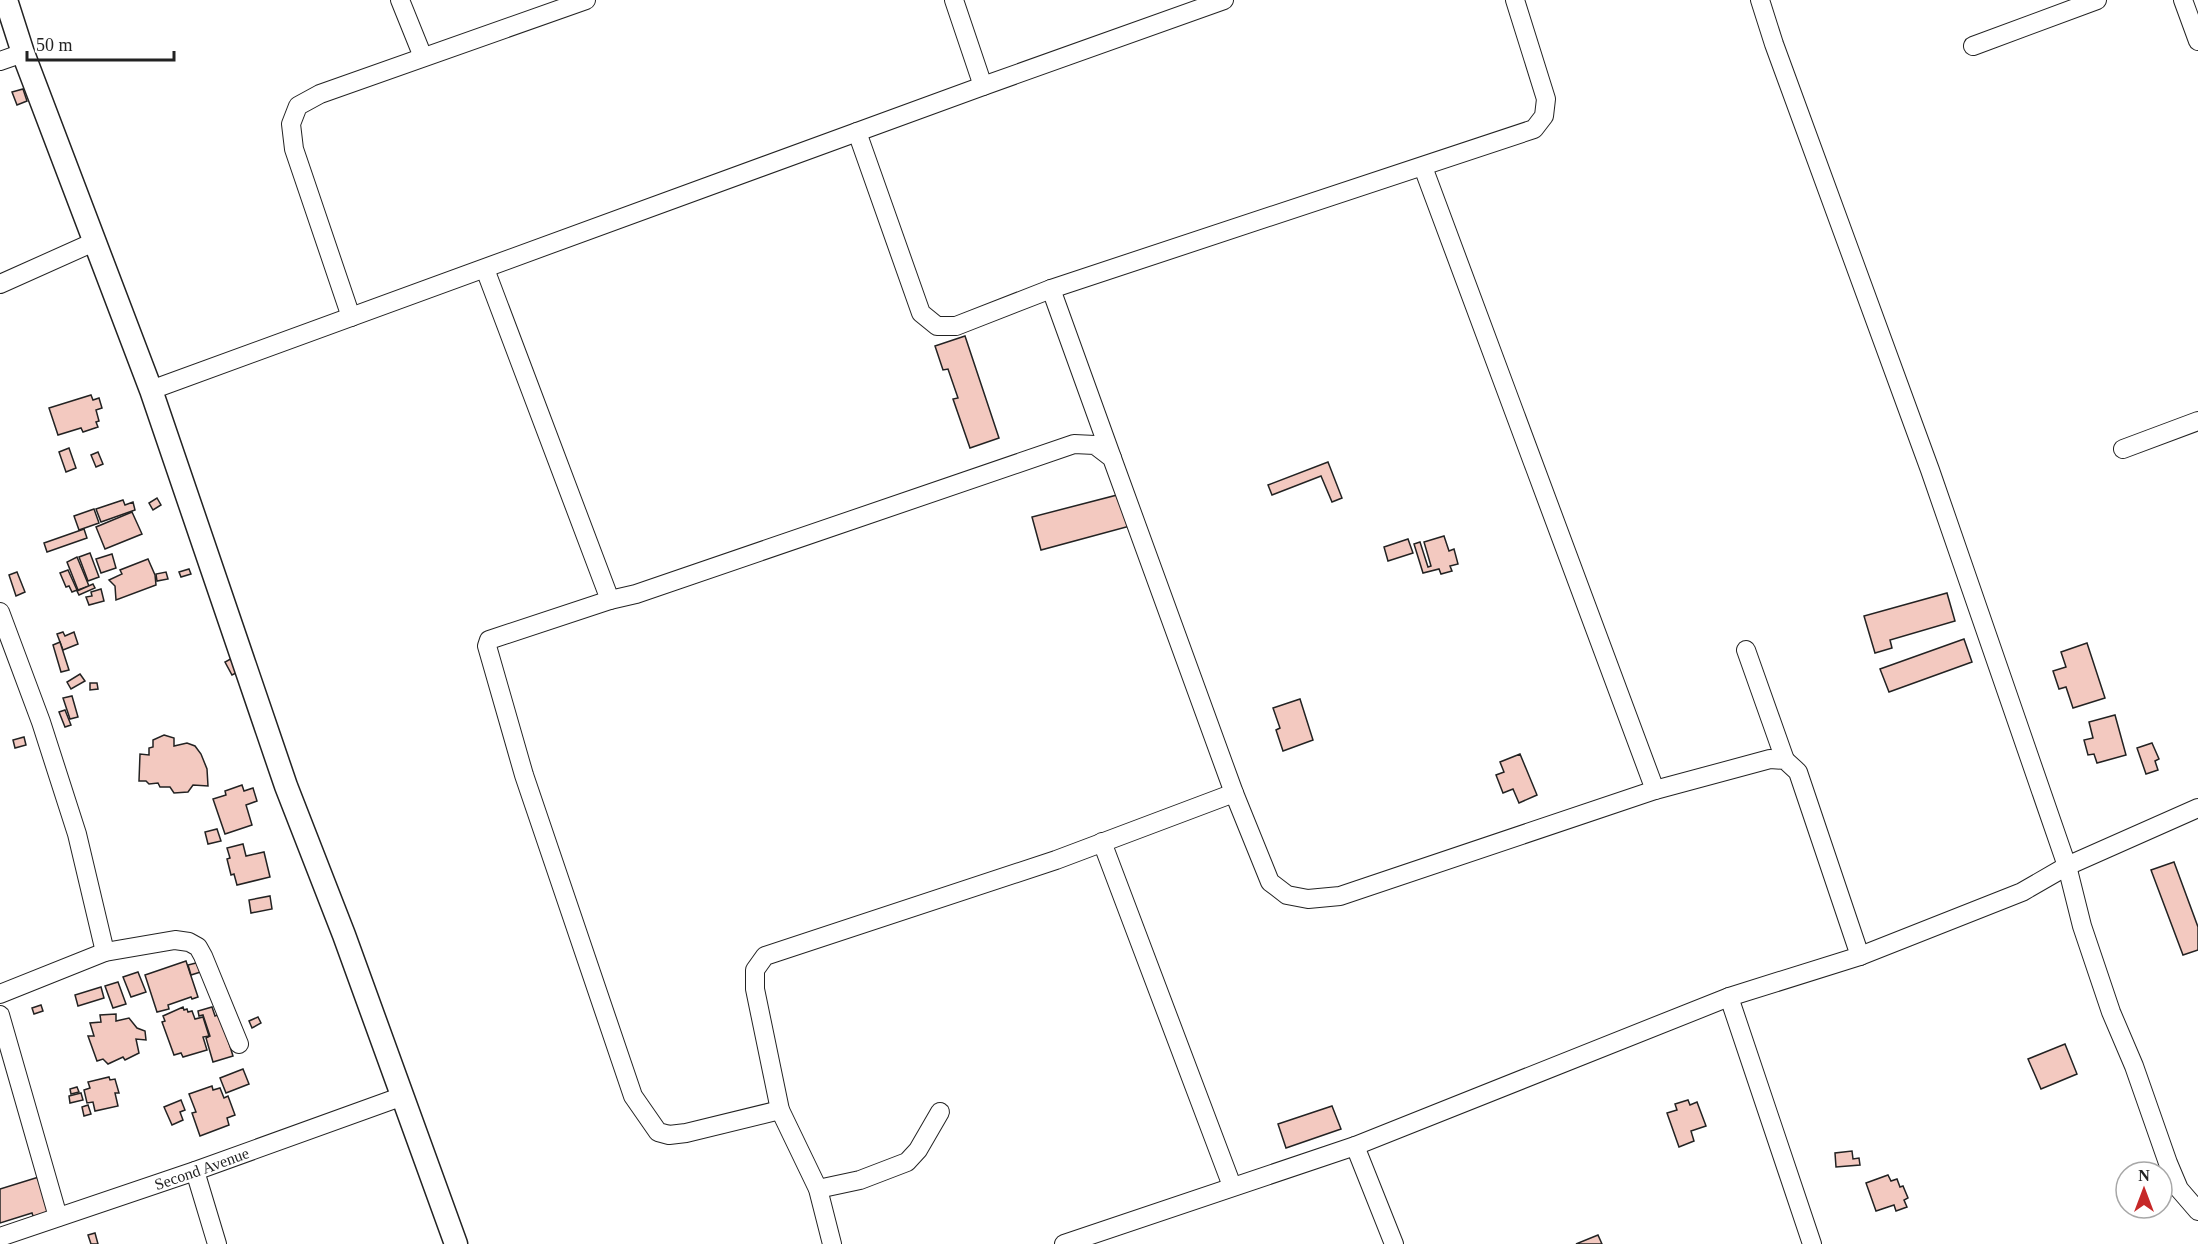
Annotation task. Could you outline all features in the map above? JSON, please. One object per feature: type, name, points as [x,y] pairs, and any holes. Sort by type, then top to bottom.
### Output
[{"type":"street","points":[[6,0],[23,53],[151,390],[286,786],[344,935],[456,1244]]},
{"type":"street","points":[[400,0],[423,57]]},
{"type":"street","points":[[351,317],[294,148],[291,124],[298,106],[320,94],[586,0]]},
{"type":"street","points":[[954,0],[983,86]]},
{"type":"street","points":[[151,390],[1224,0]]},
{"type":"street","points":[[857,132],[921,313],[937,326],[957,326],[1051,289],[1534,129],[1544,116],[1546,99],[1515,0]]},
{"type":"street","points":[[1760,0],[1930,470],[2067,866],[2082,926],[2111,1012],[2134,1066],[2179,1189],[2198,1211]]},
{"type":"street","points":[[1973,46],[2053,8],[2097,0]]},
{"type":"street","points":[[2183,0],[2198,41]]},
{"type":"street","points":[[0,61],[23,53]]},
{"type":"street","points":[[1423,167],[1655,790]]},
{"type":"street","points":[[0,284],[94,242]]},
{"type":"street","points":[[485,269],[610,600]]},
{"type":"street","points":[[1051,289],[1234,793],[1270,882],[1287,895],[1308,899],[1340,896],[1655,790],[1770,759],[1785,760]]},
{"type":"street","points":[[2123,449],[2198,421]]},
{"type":"street","points":[[780,1110],[669,1135],[658,1132],[633,1096],[524,775],[486,646],[489,640],[610,600],[636,594],[1074,444],[1095,445],[1112,458]]},
{"type":"street","points":[[0,612],[41,722],[73,823],[105,952]]},
{"type":"street","points":[[1746,650],[1785,760],[1798,772],[1860,956]]},
{"type":"street","points":[[832,1244],[818,1189],[780,1110],[755,989],[755,970],[765,956],[1056,860],[1234,793]]},
{"type":"street","points":[[1064,1244],[1355,1146],[1729,997],[1860,956],[2022,892],[2067,866],[2198,808]]},
{"type":"street","points":[[1102,842],[1232,1186]]},
{"type":"street","points":[[0,994],[105,952],[175,940],[189,942],[198,947],[239,1044]]},
{"type":"street","points":[[1729,997],[1812,1244]]},
{"type":"street","points":[[0,1015],[58,1217]]},
{"type":"street","name":"Second Avenue","points":[[0,1237],[195,1171],[403,1096]]},
{"type":"street","points":[[818,1189],[860,1180],[907,1162],[918,1150],[940,1112]]},
{"type":"street","points":[[1355,1146],[1394,1244]]},
{"type":"street","points":[[195,1171],[217,1244]]},
{"type":"building","points":[[23,89],[27,101],[17,105],[12,92]]},
{"type":"building","points":[[965,336],[999,438],[970,448],[953,399],[958,398],[948,369],[943,370],[935,346]]},
{"type":"building","points":[[91,395],[93,400],[99,398],[102,408],[96,410],[98,427],[83,432],[81,428],[58,435],[49,408]]},
{"type":"building","points":[[69,448],[76,468],[66,472],[59,452]]},
{"type":"building","points":[[98,452],[103,464],[96,467],[91,455]]},
{"type":"building","points":[[1328,462],[1342,498],[1332,502],[1321,476],[1272,495],[1268,485]]},
{"type":"building","points":[[1121,494],[1130,526],[1041,550],[1032,517]]},
{"type":"building","points":[[157,498],[161,505],[153,510],[149,503]]},
{"type":"building","points":[[123,500],[125,505],[133,502],[135,510],[101,522],[96,509]]},
{"type":"building","points":[[94,509],[99,523],[79,530],[74,516]]},
{"type":"building","points":[[132,512],[142,534],[105,549],[96,527]]},
{"type":"building","points":[[84,529],[87,538],[47,552],[44,543]]},
{"type":"building","points":[[1444,536],[1449,551],[1454,549],[1458,564],[1450,566],[1452,571],[1441,574],[1439,569],[1423,573],[1414,544],[1420,542],[1428,567],[1431,566],[1424,542]]},
{"type":"building","points":[[1408,539],[1413,553],[1388,561],[1384,547]]},
{"type":"building","points":[[90,553],[99,577],[88,581],[79,557]]},
{"type":"building","points":[[112,554],[116,568],[101,573],[96,559]]},
{"type":"building","points":[[77,557],[89,586],[78,590],[67,562]]},
{"type":"building","points":[[148,559],[155,575],[156,585],[116,600],[115,586],[109,580],[122,574],[120,570]]},
{"type":"building","points":[[189,569],[191,574],[181,577],[179,572]]},
{"type":"building","points":[[68,570],[77,590],[72,592],[69,586],[66,587],[60,573]]},
{"type":"building","points":[[17,572],[25,592],[16,596],[9,575]]},
{"type":"building","points":[[166,572],[168,579],[157,581],[156,574]]},
{"type":"building","points":[[93,584],[95,588],[79,595],[77,591]]},
{"type":"building","points":[[101,589],[104,601],[89,605],[86,597],[92,596],[91,592]]},
{"type":"building","points":[[1947,593],[1955,621],[1890,640],[1892,648],[1875,653],[1864,616]]},
{"type":"building","points":[[63,632],[65,636],[74,632],[78,644],[63,650],[57,634]]},
{"type":"building","points":[[1964,639],[1972,662],[1889,692],[1880,669]]},
{"type":"building","points":[[60,642],[69,670],[61,672],[53,645]]},
{"type":"building","points":[[2087,643],[2105,698],[2073,708],[2066,687],[2059,689],[2053,671],[2066,667],[2061,652]]},
{"type":"building","points":[[236,656],[244,669],[232,675],[225,662]]},
{"type":"building","points":[[80,674],[85,681],[71,689],[67,682]]},
{"type":"building","points":[[90,683],[97,683],[98,689],[90,690]]},
{"type":"building","points":[[72,696],[78,717],[70,719],[63,698]]},
{"type":"building","points":[[1300,699],[1313,740],[1283,751],[1276,730],[1280,728],[1273,708]]},
{"type":"building","points":[[65,710],[71,725],[65,727],[59,712]]},
{"type":"building","points":[[2115,715],[2126,755],[2097,763],[2094,754],[2088,755],[2084,740],[2093,738],[2089,722]]},
{"type":"building","points":[[164,735],[174,738],[174,746],[187,743],[195,746],[207,769],[208,786],[193,785],[188,792],[174,793],[170,787],[160,787],[158,783],[149,784],[146,781],[139,781],[140,754],[149,755],[149,748],[153,747],[153,740]]},
{"type":"building","points":[[24,737],[26,745],[15,748],[13,740]]},
{"type":"building","points":[[2152,743],[2159,759],[2155,761],[2158,770],[2146,774],[2137,748]]},
{"type":"building","points":[[1520,754],[1537,795],[1519,803],[1513,789],[1503,793],[1496,775],[1504,772],[1500,762]]},
{"type":"building","points":[[242,785],[244,791],[253,788],[257,801],[246,805],[252,825],[225,834],[213,799],[226,795],[225,791]]},
{"type":"building","points":[[217,829],[221,841],[208,844],[205,832]]},
{"type":"building","points":[[243,844],[246,856],[264,852],[270,877],[237,885],[234,874],[231,875],[227,848]]},
{"type":"building","points":[[2174,862],[2198,927],[2198,950],[2183,955],[2151,870]]},
{"type":"building","points":[[270,896],[272,909],[251,913],[249,900]]},
{"type":"building","points":[[186,961],[198,997],[192,999],[191,997],[168,1005],[169,1009],[157,1012],[145,975]]},
{"type":"building","points":[[204,961],[207,970],[191,975],[188,965]]},
{"type":"building","points":[[138,972],[146,992],[131,997],[123,977]]},
{"type":"building","points":[[118,982],[126,1004],[113,1008],[105,986]]},
{"type":"building","points":[[101,987],[104,998],[78,1006],[75,995]]},
{"type":"building","points":[[41,1005],[43,1011],[34,1014],[32,1008]]},
{"type":"building","points":[[183,1007],[188,1012],[192,1011],[195,1019],[203,1017],[209,1036],[203,1037],[207,1050],[183,1057],[181,1053],[174,1055],[162,1022],[165,1021],[163,1016]]},
{"type":"building","points":[[212,1007],[215,1016],[220,1014],[233,1056],[213,1062],[206,1038],[210,1036],[203,1015],[199,1016],[198,1011]]},
{"type":"building","points":[[116,1014],[116,1021],[129,1018],[137,1028],[145,1031],[146,1040],[136,1039],[139,1053],[125,1060],[123,1057],[108,1064],[103,1059],[97,1061],[88,1036],[94,1036],[90,1023],[101,1022],[100,1015]]},
{"type":"building","points":[[258,1017],[261,1023],[252,1028],[249,1021]]},
{"type":"building","points":[[2065,1044],[2077,1074],[2041,1089],[2028,1059]]},
{"type":"building","points":[[243,1069],[249,1084],[226,1093],[220,1078]]},
{"type":"building","points":[[109,1077],[110,1080],[115,1079],[119,1093],[115,1093],[118,1106],[95,1111],[93,1102],[87,1103],[84,1090],[90,1088],[88,1082]]},
{"type":"building","points":[[212,1086],[213,1090],[220,1088],[224,1098],[228,1096],[235,1115],[227,1118],[229,1125],[200,1136],[192,1113],[196,1112],[189,1094]]},
{"type":"building","points":[[77,1087],[79,1092],[71,1094],[70,1089]]},
{"type":"building","points":[[81,1093],[83,1100],[70,1103],[69,1096]]},
{"type":"building","points":[[181,1100],[185,1110],[180,1112],[183,1120],[172,1125],[164,1107]]},
{"type":"building","points":[[1688,1100],[1690,1105],[1697,1102],[1706,1126],[1691,1131],[1694,1141],[1679,1147],[1667,1113],[1677,1110],[1675,1104]]},
{"type":"building","points":[[88,1105],[91,1114],[84,1116],[82,1107]]},
{"type":"building","points":[[1332,1106],[1341,1129],[1286,1148],[1278,1124]]},
{"type":"building","points":[[1852,1151],[1853,1159],[1859,1158],[1860,1165],[1836,1167],[1835,1153]]},
{"type":"building","points":[[1888,1175],[1891,1181],[1897,1179],[1900,1187],[1903,1186],[1908,1198],[1904,1200],[1907,1207],[1896,1211],[1894,1205],[1876,1211],[1866,1183]]},
{"type":"building","points":[[42,1176],[49,1214],[34,1219],[32,1213],[0,1223],[0,1189]]},
{"type":"building","points":[[95,1233],[98,1244],[91,1244],[88,1235]]},
{"type":"building","points":[[1598,1235],[1602,1244],[1576,1244]]}]
